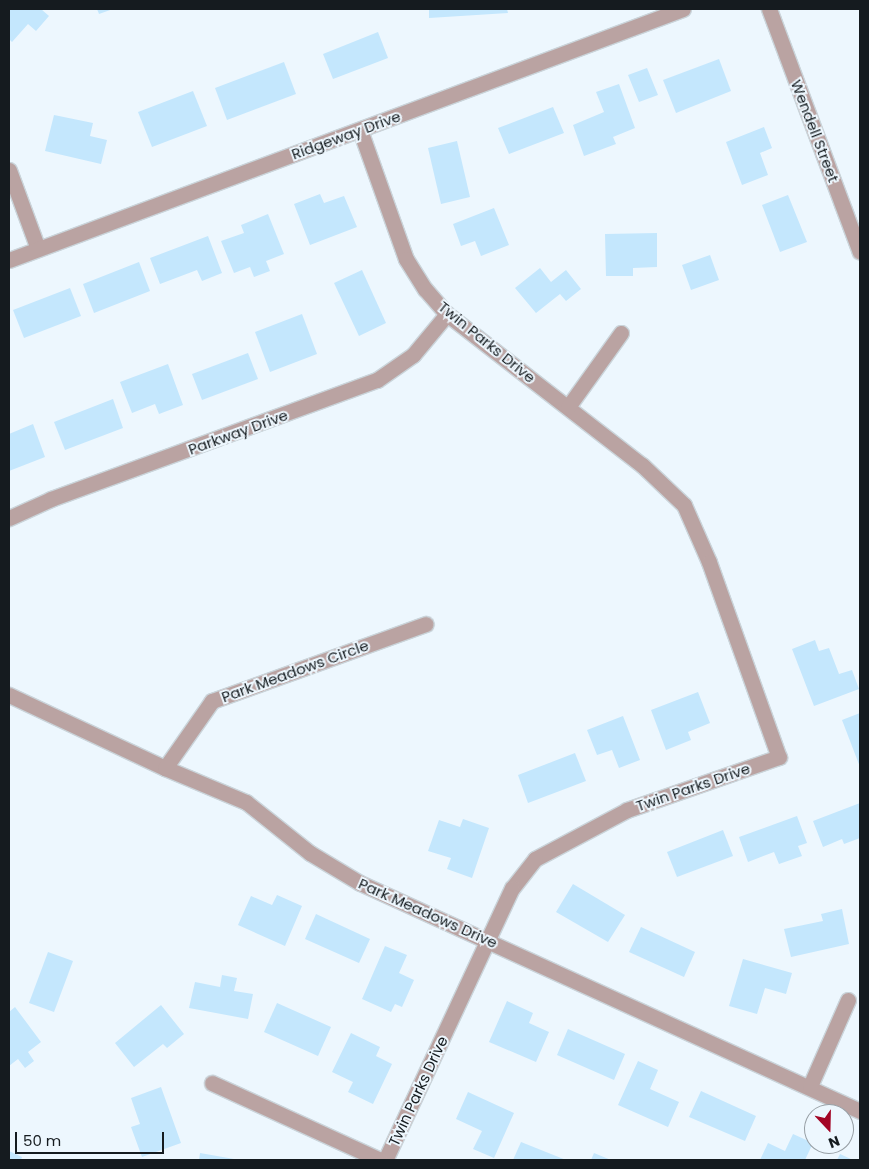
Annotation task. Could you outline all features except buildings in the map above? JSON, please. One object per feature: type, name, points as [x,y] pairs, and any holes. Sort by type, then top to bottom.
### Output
[{"type":"street","name":"Ridgeway Drive","points":[[9,260],[683,9]]},
{"type":"street","name":"Wendell Street","points":[[769,9],[860,252]]},
{"type":"street","name":"Twin Parks Drive","points":[[360,130],[406,259],[425,289],[447,314],[642,465],[684,505],[709,562],[779,757],[627,810],[560,843],[535,859],[512,888],[385,1160]]},
{"type":"street","points":[[9,170],[38,249]]},
{"type":"street","name":"Parkway Drive","points":[[9,518],[51,499],[377,380],[413,355],[447,314]]},
{"type":"street","points":[[568,408],[621,333]]},
{"type":"street","name":"Park Meadows Circle","points":[[165,768],[212,701],[426,624]]},
{"type":"street","name":"Park Meadows Drive","points":[[9,695],[165,768],[246,802],[310,853],[360,883],[810,1086],[860,1111]]},
{"type":"street","points":[[810,1086],[848,1000]]},
{"type":"street","points":[[212,1083],[380,1160]]}]
